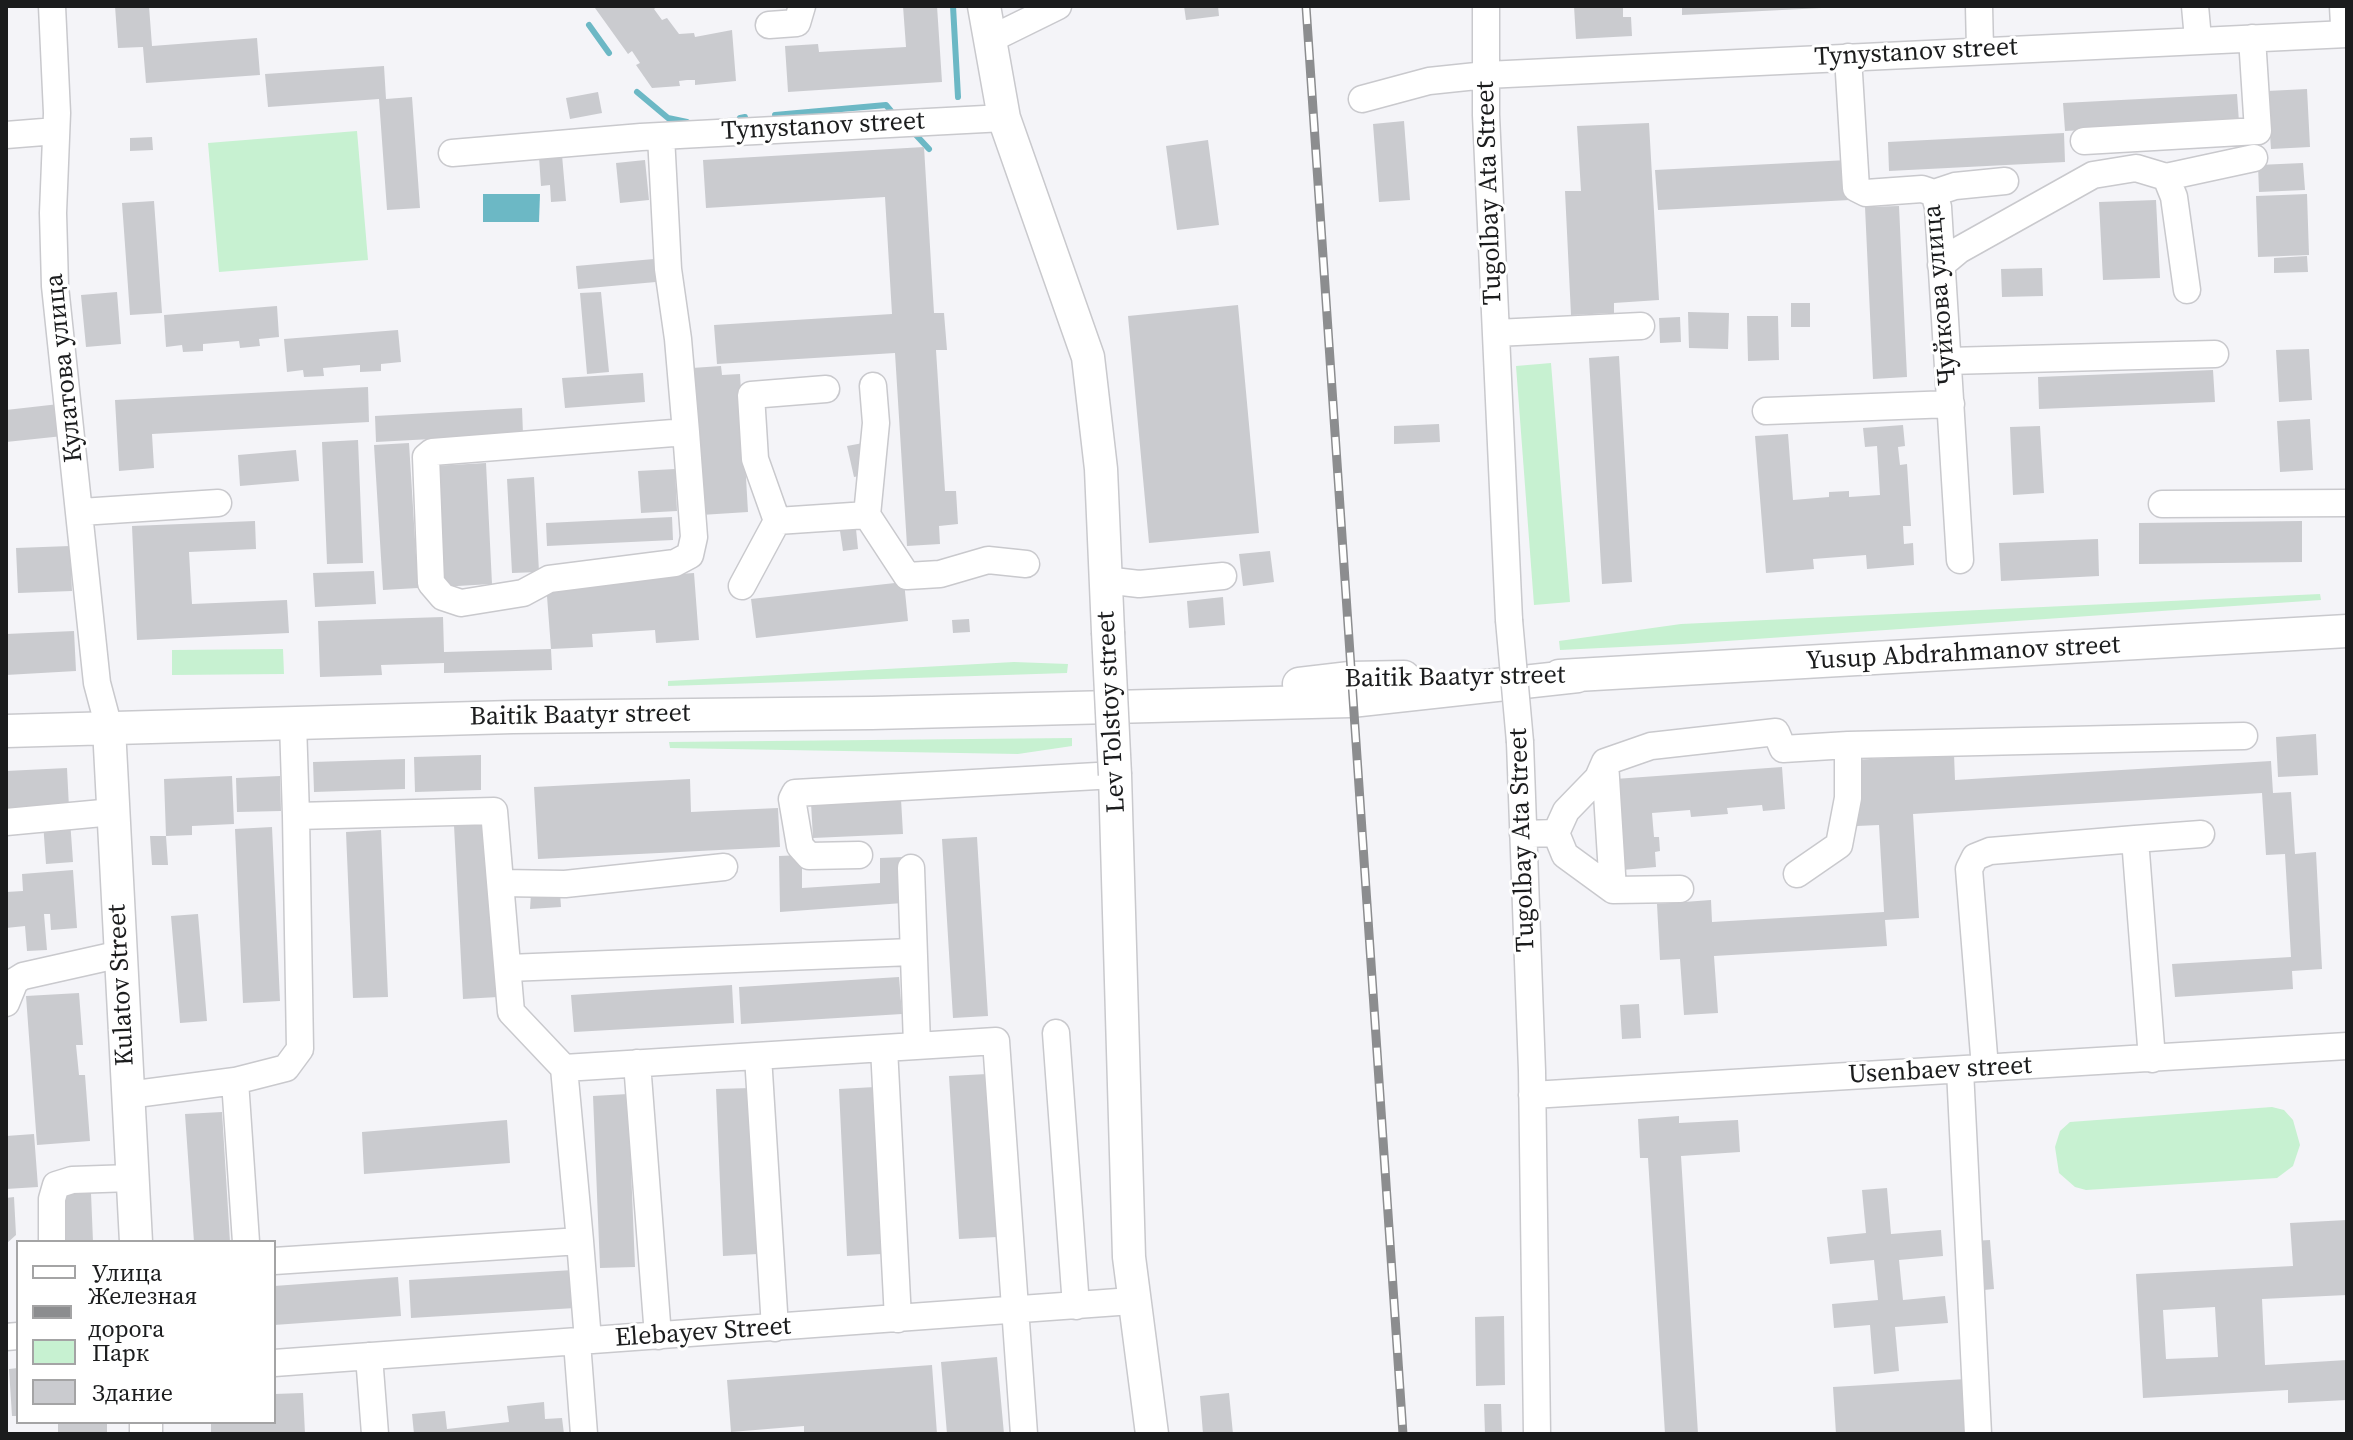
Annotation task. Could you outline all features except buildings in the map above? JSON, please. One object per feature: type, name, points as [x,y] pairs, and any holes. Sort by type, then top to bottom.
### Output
[{"type":"main road","name":"Lev Tolstoy street","points":[[984,6],[1004,118],[1088,357],[1101,469],[1115,775],[1132,1301],[1152,1434]]},
{"type":"main road","points":[[2346,6],[2347,25]]},
{"type":"main road","name":"Yusup Abdrahmanov street","points":[[1578,676],[2347,631]]},
{"type":"main road","name":"Baitik Baatyr street","points":[[6,731],[872,713],[1153,703],[1350,678],[1578,676]]},
{"type":"main road","name":"Kulatov Street","points":[[109,728],[136,1240]]},
{"type":"street","name":"Кулатова улица","points":[[52,6],[56,131],[55,286],[97,683],[109,728]]},
{"type":"street","points":[[769,25],[797,23],[802,6]]},
{"type":"street","points":[[989,40],[1058,6]]},
{"type":"street","name":"Tugolbay Ata Street","points":[[1486,6],[1486,75],[1509,620],[1520,742],[1532,1095],[1537,1434]]},
{"type":"street","points":[[1979,6],[1980,50]]},
{"type":"street","points":[[2195,6],[2198,39]]},
{"type":"street","name":"Tynystanov street","points":[[1362,99],[1429,81],[1486,75],[2347,34]]},
{"type":"street","points":[[2084,141],[2258,131],[2252,38]]},
{"type":"street","name":"Чуйкова улица","points":[[1848,57],[1856,188],[1866,193],[1922,189],[1934,193],[1960,560]]},
{"type":"street","name":"Tynystanov street","points":[[452,153],[651,136],[1004,118]]},
{"type":"street","points":[[6,135],[56,131]]},
{"type":"street","points":[[651,136],[686,432],[694,537],[690,555],[675,563],[549,579],[523,593],[461,603],[443,597],[431,583],[426,457],[432,452],[686,432]]},
{"type":"street","points":[[1941,265],[1959,250],[2093,175],[2136,168],[2166,177],[2254,158]]},
{"type":"street","points":[[2166,177],[2174,197],[2187,290]]},
{"type":"street","points":[[1934,193],[1955,186],[2005,181]]},
{"type":"street","points":[[1496,333],[1641,326]]},
{"type":"street","points":[[1948,361],[2215,354]]},
{"type":"street","points":[[873,386],[876,423],[867,515],[907,576],[940,574],[988,560],[1026,564]]},
{"type":"street","points":[[742,586],[777,521],[755,459],[751,395],[826,389]]},
{"type":"street","points":[[1766,411],[1951,404]]},
{"type":"street","points":[[81,512],[218,503]]},
{"type":"street","points":[[2162,504],[2347,503]]},
{"type":"street","points":[[777,521],[867,515]]},
{"type":"street","points":[[1105,580],[1139,584],[1223,576]]},
{"type":"street","points":[[128,1095],[235,1081],[286,1068],[300,1049],[293,723]]},
{"type":"street","points":[[1680,889],[1613,890],[1565,855],[1556,833],[1566,811],[1598,778],[1605,762],[1651,746],[1776,732],[1783,749],[2244,736]]},
{"type":"street","points":[[1797,874],[1839,845],[1848,798],[1848,745]]},
{"type":"street","points":[[1605,762],[1613,890]]},
{"type":"street","points":[[859,855],[809,856],[800,846],[792,799],[795,793],[1115,775]]},
{"type":"street","points":[[296,816],[494,811],[511,1012],[564,1068],[580,1241],[584,1434]]},
{"type":"street","points":[[6,822],[113,812]]},
{"type":"street","points":[[1523,834],[1556,833]]},
{"type":"street","points":[[1978,1434],[1969,869],[1975,857],[1990,851],[2201,834]]},
{"type":"street","points":[[2135,839],[2152,1059]]},
{"type":"street","points":[[501,883],[565,884],[724,867]]},
{"type":"street","points":[[911,868],[917,1045]]},
{"type":"street","points":[[508,968],[912,952]]},
{"type":"street","points":[[6,1003],[15,981],[23,976],[121,954]]},
{"type":"street","points":[[1056,1033],[1076,1306]]},
{"type":"street","points":[[564,1068],[996,1041],[1024,1434]]},
{"type":"street","name":"Usenbaev street","points":[[1532,1095],[2347,1046]]},
{"type":"street","points":[[884,1048],[898,1319]]},
{"type":"street","points":[[758,1056],[775,1328]]},
{"type":"street","points":[[637,1063],[658,1336]]},
{"type":"street","points":[[235,1081],[246,1240]]},
{"type":"street","points":[[52,1240],[52,1199],[56,1185],[72,1180],[132,1178]]},
{"type":"street","points":[[276,1261],[580,1241]]},
{"type":"street","name":"Elebayev Street","points":[[276,1363],[582,1335],[658,1336],[1132,1301]]},
{"type":"street","points":[[369,1356],[375,1434]]},
{"type":"green space","points":[[357,131],[368,260],[219,272],[208,143]]},
{"type":"green space","points":[[1551,363],[1570,602],[1534,605],[1516,366]]},
{"type":"green space","points":[[2320,594],[2321,600],[1683,644],[1560,650],[1559,641],[1681,624]]},
{"type":"green space","points":[[283,649],[284,674],[172,675],[172,650]]},
{"type":"green space","points":[[1014,662],[1068,664],[1067,673],[668,686],[668,681]]},
{"type":"green space","points":[[1072,738],[1072,746],[1018,754],[670,748],[669,742]]},
{"type":"green space","points":[[2272,1107],[2284,1110],[2293,1120],[2300,1145],[2293,1166],[2277,1178],[2086,1190],[2075,1187],[2059,1173],[2055,1147],[2060,1131],[2070,1122]]},
{"type":"water","points":[[483,194],[540,194],[539,222],[483,222]]},
{"type":"waterway","points":[[953,6],[958,97]]},
{"type":"waterway","points":[[589,25],[609,53]]},
{"type":"waterway","points":[[637,92],[668,118],[687,122]]},
{"type":"waterway","points":[[775,115],[886,105],[891,111]]},
{"type":"waterway","points":[[740,118],[745,117]]},
{"type":"waterway","points":[[915,134],[929,149]]},
{"type":"railway","points":[[1306,6],[1403,1434]]}]
